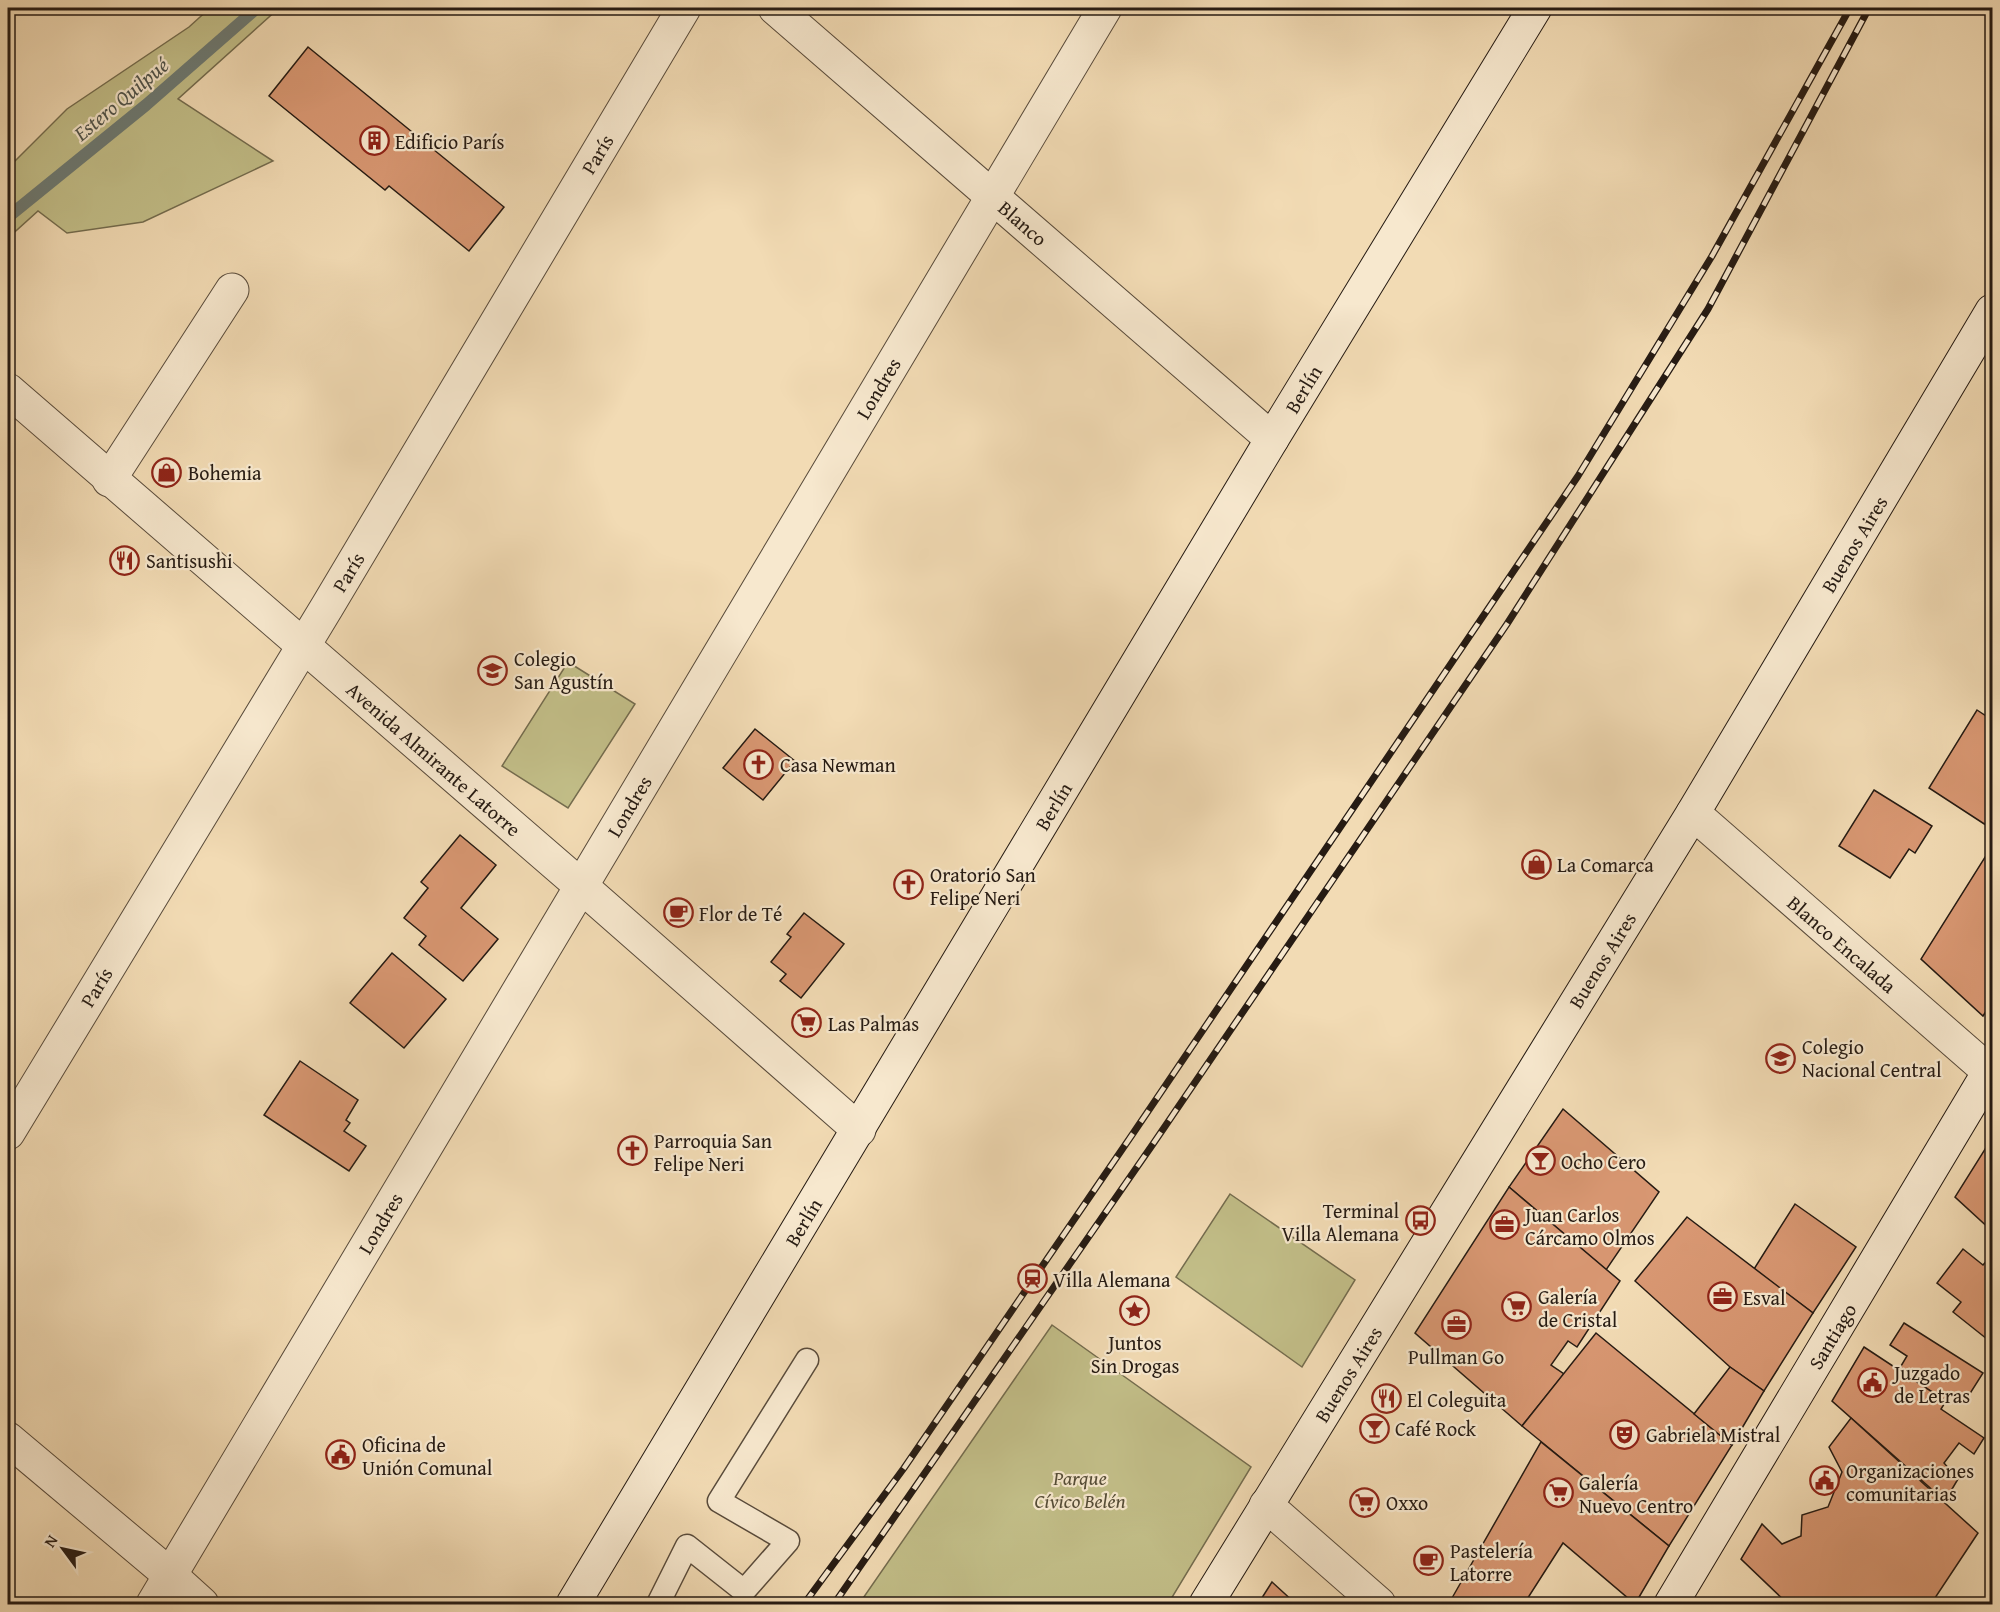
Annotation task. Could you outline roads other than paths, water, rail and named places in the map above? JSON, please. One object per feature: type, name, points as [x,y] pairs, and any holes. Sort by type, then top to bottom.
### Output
[{"type":"street","name":"París","points":[[8,1133],[303,646],[684,8]]},
{"type":"street","name":"Blanco","points":[[774,8],[1272,439]]},
{"type":"street","name":"Londres","points":[[153,1605],[1105,8]]},
{"type":"street","name":"Berlín","points":[[573,1605],[1272,439],[1535,8]]},
{"type":"street","points":[[109,480],[232,290]]},
{"type":"street","name":"Buenos Aires","points":[[1206,1605],[1693,813],[1992,311]]},
{"type":"street","name":"Avenida Almirante Latorre","points":[[8,390],[859,1130]]},
{"type":"street","name":"Blanco Encalada","points":[[1693,813],[1992,1071]]},
{"type":"street","name":"Santiago","points":[[1671,1605],[1992,1071]]},
{"type":"street","points":[[8,1439],[170,1575],[202,1605]]},
{"type":"street","points":[[1266,1505],[1379,1605]]},
{"type":"lane","points":[[658,1605],[687,1545],[744,1591],[788,1541],[718,1501],[807,1360]]},
{"type":"waterway","name":"Estero Quilpué","points":[[8,217],[146,105],[257,8]]},
{"type":"railway","points":[[804,1604],[904,1468],[1578,476],[1712,256],[1850,8]]},
{"type":"railway","points":[[834,1604],[1153,1144],[1507,624],[1708,309],[1869,8]]},
{"type":"place","name":"Edificio París","points":[[374,141]]},
{"type":"place","name":"Bohemia","points":[[167,472]]},
{"type":"place","name":"Santisushi","points":[[125,560]]},
{"type":"place","name":"Colegio San Agustín","points":[[493,670]]},
{"type":"place","name":"Casa Newman","points":[[759,764]]},
{"type":"place","name":"La Comarca","points":[[1536,864]]},
{"type":"place","name":"Oratorio San Felipe Neri","points":[[909,885]]},
{"type":"place","name":"Flor de Té","points":[[678,913]]},
{"type":"place","name":"Las Palmas","points":[[807,1023]]},
{"type":"place","name":"Colegio Nacional Central","points":[[1781,1058]]},
{"type":"place","name":"Parroquia San Felipe Neri","points":[[633,1151]]},
{"type":"place","name":"Ocho Cero","points":[[1540,1161]]},
{"type":"place","name":"Terminal Villa Alemana","points":[[1420,1221]]},
{"type":"place","name":"Juan Carlos Cárcamo Olmos","points":[[1504,1225]]},
{"type":"place","name":"Villa Alemana","points":[[1032,1279]]},
{"type":"place","name":"Esval","points":[[1722,1297]]},
{"type":"place","name":"Galería de Cristal","points":[[1517,1307]]},
{"type":"place","name":"Juntos Sin Drogas","points":[[1135,1311]]},
{"type":"place","name":"Pullman Go","points":[[1456,1325]]},
{"type":"place","name":"Juzgado de Letras","points":[[1873,1383]]},
{"type":"place","name":"El Coleguita","points":[[1386,1399]]},
{"type":"place","name":"Café Rock","points":[[1374,1428]]},
{"type":"place","name":"Gabriela Mistral","points":[[1625,1434]]},
{"type":"place","name":"Oficina de Unión Comunal","points":[[341,1455]]},
{"type":"place","name":"Organizaciones comunitarias","points":[[1825,1481]]},
{"type":"place","name":"Galería Nuevo Centro","points":[[1558,1493]]},
{"type":"place","name":"Oxxo","points":[[1365,1502]]},
{"type":"place","name":"Pastelería Latorre","points":[[1429,1561]]},
{"type":"park label","name":"Parque Cívico Belén","points":[[1080,1488]]}]
